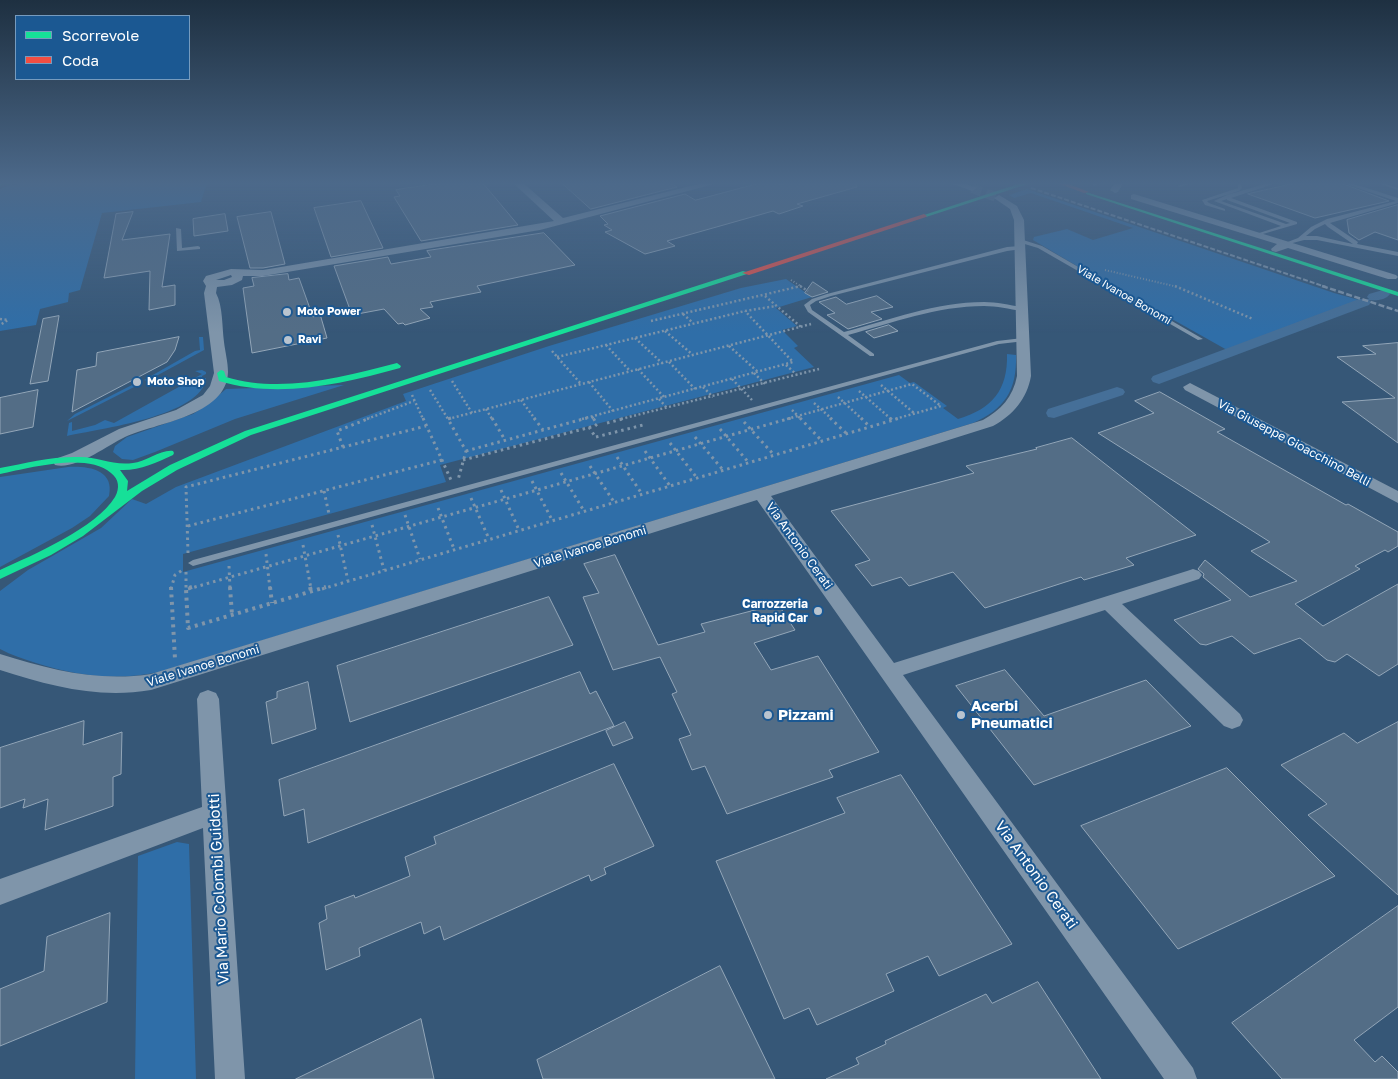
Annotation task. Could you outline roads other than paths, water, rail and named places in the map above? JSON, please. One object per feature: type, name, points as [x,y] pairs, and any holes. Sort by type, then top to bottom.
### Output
[{"type":"main road","points":[[331,394],[849,232]]},
{"type":"main road","points":[[0,575],[84,529],[132,491],[162,473],[200,453],[256,430],[876,232]]},
{"type":"main road","points":[[1207,232],[1398,294]]},
{"type":"main road","points":[[514,336],[536,330]]},
{"type":"main road","points":[[221,374],[222,379],[230,384],[276,386],[315,383],[357,376],[410,362]]},
{"type":"main road","points":[[0,470],[86,460],[120,468],[136,466],[178,449]]},
{"type":"main road","points":[[105,514],[121,495],[124,485],[120,472],[111,465]]},
{"type":"street","points":[[61,462],[78,456],[116,436],[169,419],[191,409],[212,392],[221,374],[210,292],[212,286],[210,282],[215,284],[263,273],[500,232]]},
{"type":"street","name":"Viale Ivanoe Bonomi","points":[[0,662],[53,679],[93,687],[139,684],[178,674],[992,421],[1008,409],[1021,389],[1024,376],[1018,232]]},
{"type":"street","points":[[1249,232],[1392,277]]},
{"type":"street","points":[[1268,252],[1287,244]]},
{"type":"street","points":[[212,297],[233,279]]},
{"type":"street","name":"Via Giuseppe Gioacchino Belli","points":[[1190,387],[1398,498]]},
{"type":"street","points":[[111,465],[106,460],[106,452],[108,444],[116,436]]},
{"type":"street","name":"Via Antonio Cerati","points":[[761,494],[1182,1079]]},
{"type":"street","points":[[0,585],[40,554]]},
{"type":"street","points":[[890,672],[1193,575]]},
{"type":"street","points":[[1108,602],[1232,720]]},
{"type":"street","name":"Via Mario Colombi Guidotti","points":[[208,699],[230,1079]]},
{"type":"street","points":[[0,892],[215,813]]},
{"type":"lane","points":[[178,232],[180,250],[198,248]]},
{"type":"lane","points":[[1258,235],[1263,232]]},
{"type":"lane","points":[[1287,244],[1299,239],[1307,232]]},
{"type":"lane","points":[[1340,232],[1363,246],[1375,249]]},
{"type":"lane","points":[[1299,239],[1322,238],[1398,254]]},
{"type":"lane","points":[[872,355],[806,307],[808,303],[818,298],[1020,245]]},
{"type":"lane","name":"Viale Ivanoe Bonomi","points":[[1020,245],[1040,247],[1200,339]]},
{"type":"lane","points":[[844,334],[916,315],[965,306],[983,304],[1022,309]]},
{"type":"lane","points":[[190,565],[228,552],[1006,340],[1023,340]]},
{"type":"waterway","points":[[1374,297],[1383,294]]},
{"type":"waterway","points":[[1159,379],[1364,302]]},
{"type":"waterway","points":[[1054,413],[1117,392]]},
{"type":"railway","points":[[1163,232],[1326,287]]},
{"type":"railway","points":[[1322,286],[1398,311]]},
{"type":"place","name":"Moto Power","points":[[287,312]]},
{"type":"place","name":"Ravi","points":[[288,340]]},
{"type":"place","name":"Moto Shop","points":[[137,382]]},
{"type":"place","name":"Carrozzeria Rapid Car","points":[[818,611]]},
{"type":"place","name":"Pizzami","points":[[768,715]]},
{"type":"place","name":"Acerbi Pneumatici","points":[[961,715]]}]
